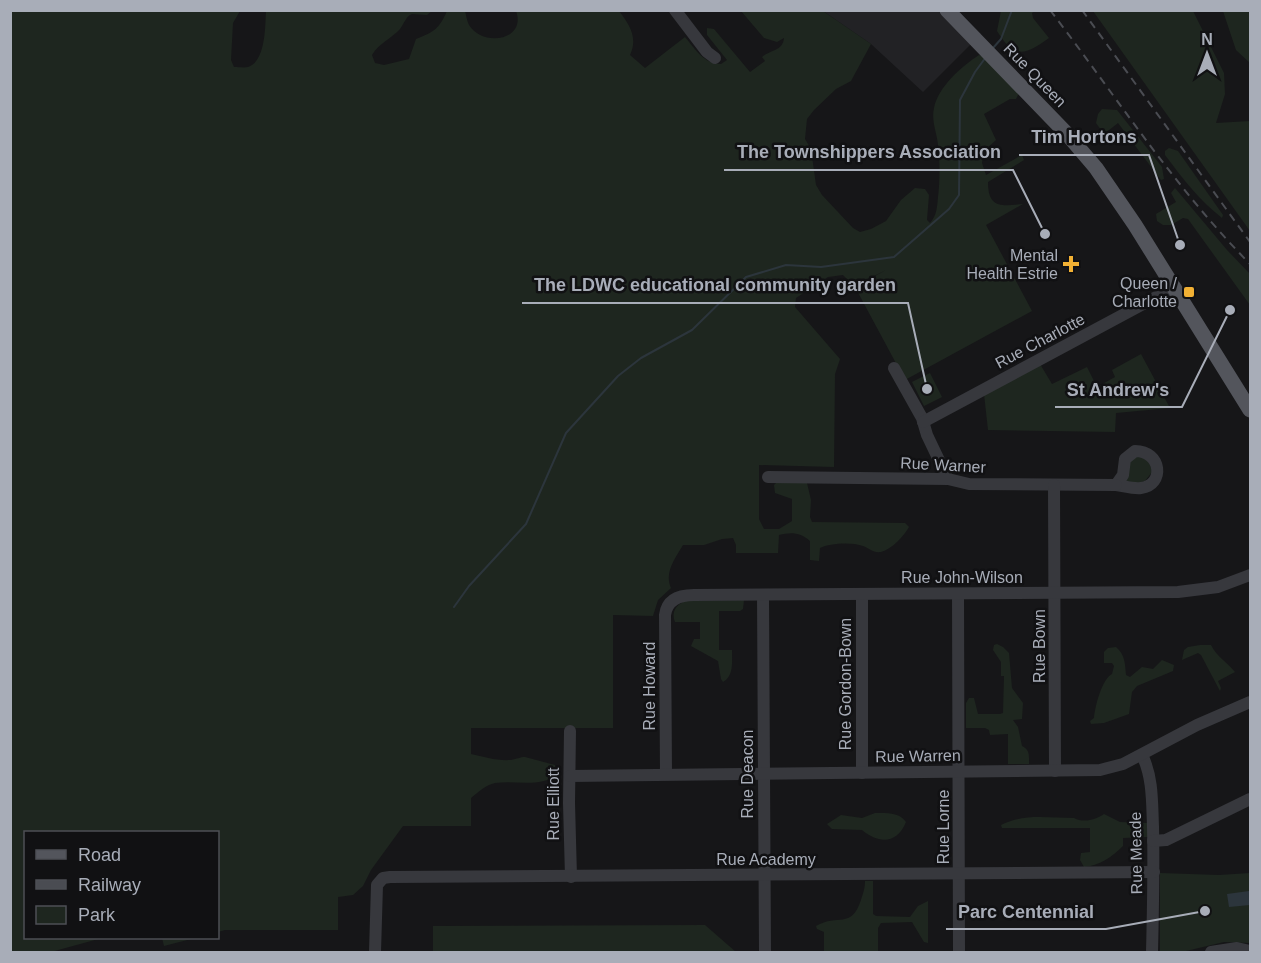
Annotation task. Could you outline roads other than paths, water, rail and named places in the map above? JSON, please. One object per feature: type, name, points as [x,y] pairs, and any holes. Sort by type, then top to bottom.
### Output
[{"type":"main road","name":"Rue Queen","points":[[947,10],[1078,146],[1117,198],[1250,410]]},
{"type":"street","points":[[675,10],[707,52],[715,58]]},
{"type":"street","name":"Rue Charlotte","points":[[923,422],[1173,288]]},
{"type":"street","points":[[894,369],[923,422],[948,479]]},
{"type":"street","name":"Rue Warner","points":[[768,477],[948,479],[969,484],[1116,485]]},
{"type":"street","name":"Rue Bown","points":[[1054,485],[1055,771]]},
{"type":"street","name":"Rue John-Wilson","points":[[673,600],[685,595],[1191,591],[1218,587],[1251,575]]},
{"type":"street","name":"Rue Lorne","points":[[958,594],[959,952]]},
{"type":"street","name":"Rue Deacon","points":[[763,595],[765,952]]},
{"type":"street","name":"Rue Gordon-Bown","points":[[862,595],[862,773]]},
{"type":"street","name":"Rue Howard","points":[[666,774],[665,615],[666,608],[673,600]]},
{"type":"street","name":"Rue Warren","points":[[570,776],[1106,769],[1123,764],[1203,723],[1251,702]]},
{"type":"street","name":"Rue Elliott","points":[[570,731],[571,877]]},
{"type":"street","name":"Rue Meade","points":[[1142,755],[1148,769],[1151,787],[1154,872],[1152,952]]},
{"type":"street","points":[[1153,841],[1166,840],[1251,799]]},
{"type":"street","name":"Rue Academy","points":[[375,952],[376,890],[379,881],[390,877],[1154,872]]},
{"type":"street","points":[[1211,952],[1237,948],[1251,951]]},
{"type":"waterway","points":[[993,48],[1001,39],[1012,10]]},
{"type":"waterway","points":[[454,607],[469,586],[526,524],[566,433],[618,376],[641,358],[692,330],[746,277],[786,265],[821,267],[894,257],[949,209],[959,195],[960,100],[986,57]]},
{"type":"railway","points":[[1050,10],[1196,204],[1250,264]]},
{"type":"railway","points":[[1082,10],[1250,242]]},
{"type":"place","name":"The Townshippers Association","points":[[1045,234]]},
{"type":"place","name":"Tim Hortons","points":[[1180,245]]},
{"type":"place","name":"Mental Health Estrie","points":[[1071,264]]},
{"type":"place","name":"Queen / Charlotte","points":[[1189,292]]},
{"type":"place","name":"St Andrew's","points":[[1230,310]]},
{"type":"place","name":"The LDWC educational community garden","points":[[927,389]]},
{"type":"place","name":"Parc Centennial","points":[[1205,911]]}]
